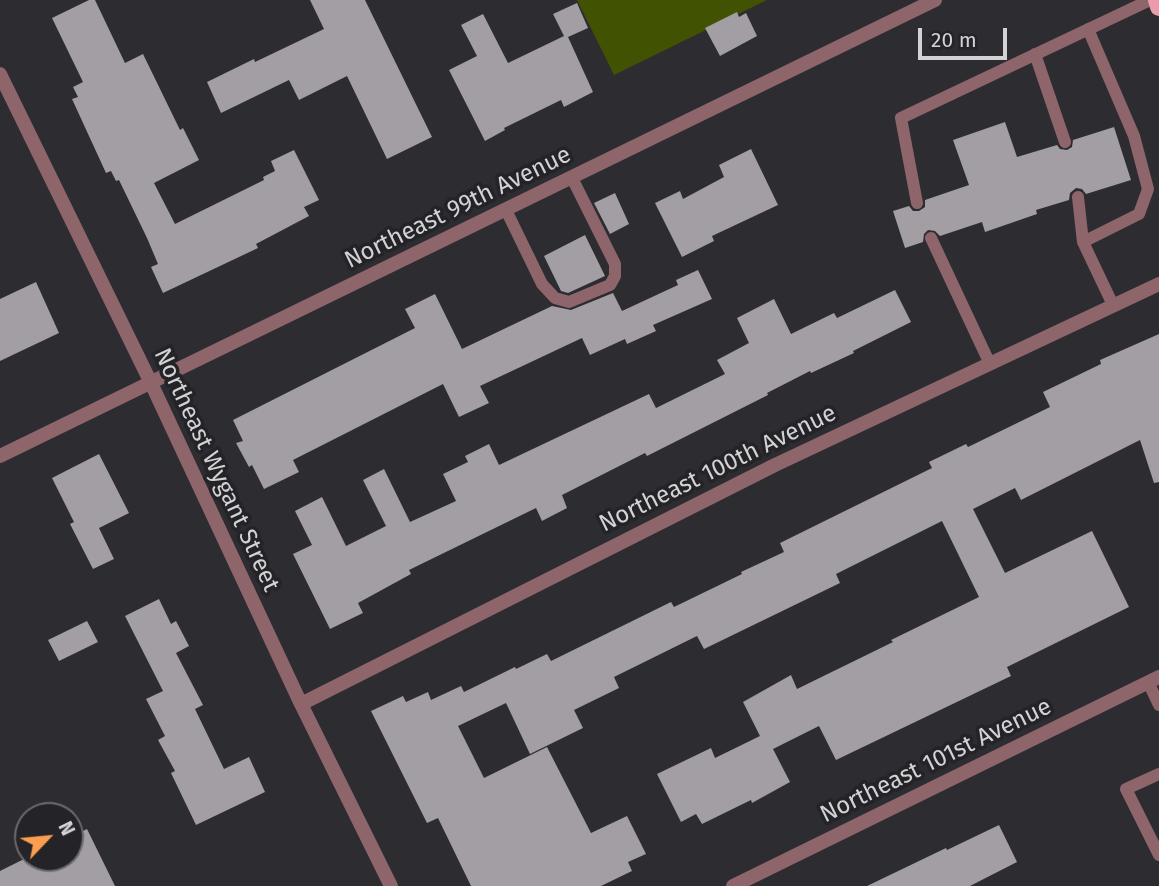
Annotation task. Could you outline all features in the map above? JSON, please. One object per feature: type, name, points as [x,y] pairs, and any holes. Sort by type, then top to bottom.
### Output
[{"type":"main road","points":[[1157,0],[1159,7]]},
{"type":"street","name":"Northeast 99th Avenue","points":[[0,456],[936,0]]},
{"type":"street","name":"Northeast Wygant Street","points":[[0,74],[151,383],[301,704],[391,886]]},
{"type":"street","name":"Northeast 100th Avenue","points":[[301,704],[775,465],[1159,284]]},
{"type":"street","name":"Northeast 101st Avenue","points":[[733,886],[1154,680]]},
{"type":"lane","points":[[917,203],[901,118],[1150,0]]},
{"type":"lane","points":[[1083,242],[1139,214],[1148,189],[1134,136],[1088,29]]},
{"type":"lane","points":[[1035,54],[1065,142]]},
{"type":"lane","points":[[506,210],[542,285],[555,298],[569,302],[610,285],[615,276],[615,264],[572,178]]},
{"type":"lane","points":[[1078,197],[1083,242],[1113,305]]},
{"type":"lane","points":[[931,239],[990,364]]},
{"type":"lane","points":[[1154,680],[1159,705]]},
{"type":"lane","points":[[1159,774],[1126,789],[1159,855]]},
{"type":"green space","points":[[577,0],[767,0],[614,75]]},
{"type":"building","points":[[89,0],[95,0],[125,63],[143,54],[180,130],[183,128],[199,160],[154,183],[175,224],[264,180],[263,177],[275,171],[271,161],[294,150],[319,200],[304,207],[309,216],[256,244],[258,248],[163,293],[151,267],[158,264],[147,238],[119,180],[116,181],[111,171],[106,173],[72,99],[78,97],[73,87],[83,82],[52,18]]},
{"type":"building","points":[[310,0],[365,0],[432,137],[387,159],[347,76],[299,100],[289,80],[221,113],[207,82],[324,29]]},
{"type":"building","points":[[577,3],[588,28],[568,37],[593,92],[564,107],[561,100],[504,128],[505,130],[485,141],[449,70],[477,56],[461,25],[483,14],[508,63],[564,36],[553,14]]},
{"type":"building","points":[[737,12],[739,17],[746,13],[757,36],[720,56],[705,28]]},
{"type":"building","points":[[1005,122],[1017,157],[1057,145],[1060,149],[1067,150],[1072,147],[1073,140],[1114,127],[1131,180],[1086,194],[1082,189],[1076,188],[1070,193],[1069,200],[1036,210],[1037,214],[985,232],[982,222],[940,236],[935,231],[928,230],[924,234],[923,242],[905,248],[893,211],[909,206],[913,211],[919,211],[925,207],[925,200],[969,185],[953,140]]},
{"type":"building","points":[[751,149],[778,205],[712,236],[714,241],[682,257],[655,203],[680,191],[683,199],[724,177],[719,165]]},
{"type":"building","points":[[615,193],[629,224],[610,234],[594,203]]},
{"type":"building","points":[[585,235],[605,276],[568,293],[561,291],[544,256]]},
{"type":"building","points":[[698,270],[712,299],[653,325],[656,331],[627,344],[625,339],[590,355],[582,338],[480,386],[489,403],[459,417],[443,384],[293,460],[299,472],[264,489],[252,465],[249,467],[236,443],[243,441],[233,420],[415,328],[405,309],[435,294],[462,349],[552,306],[571,310],[613,293],[622,311],[678,285],[676,280]]},
{"type":"building","points":[[36,282],[59,333],[0,361],[0,299]]},
{"type":"building","points":[[895,290],[911,322],[647,456],[645,453],[562,495],[567,508],[542,521],[536,508],[409,570],[411,574],[358,603],[363,613],[330,629],[293,554],[312,545],[295,511],[322,497],[346,546],[386,526],[363,480],[384,469],[410,522],[456,501],[443,474],[468,462],[465,456],[489,444],[499,465],[649,394],[656,408],[725,374],[717,360],[749,343],[737,318],[774,299],[791,334],[834,313],[837,318]]},
{"type":"building","points":[[1159,334],[1159,482],[1154,483],[1140,440],[1021,500],[1015,488],[973,509],[1005,573],[1092,531],[1129,607],[1007,667],[1011,676],[836,760],[819,726],[773,749],[790,782],[752,803],[751,800],[702,824],[696,814],[681,822],[657,774],[711,748],[715,758],[760,736],[743,702],[791,675],[797,689],[979,597],[942,521],[836,574],[840,583],[704,649],[697,636],[614,677],[619,688],[574,710],[583,728],[530,754],[506,703],[458,726],[484,778],[547,747],[591,833],[627,816],[646,854],[628,862],[632,871],[601,886],[471,886],[438,818],[427,823],[371,711],[403,696],[406,702],[428,692],[431,700],[461,686],[464,692],[547,654],[551,661],[671,602],[674,607],[784,552],[780,543],[932,468],[929,462],[966,444],[968,447],[1050,407],[1043,392],[1101,364],[1100,360]]},
{"type":"building","points":[[99,454],[129,513],[99,528],[114,559],[93,569],[70,524],[74,522],[52,478]]},
{"type":"building","points":[[159,599],[171,624],[176,621],[189,646],[176,653],[203,705],[195,709],[224,769],[249,757],[265,792],[196,825],[171,773],[175,771],[158,740],[165,736],[146,699],[163,691],[125,616]]},
{"type":"building","points":[[87,621],[98,642],[59,661],[48,640]]},
{"type":"building","points":[[999,825],[1017,862],[970,886],[867,886],[946,848],[947,850]]},
{"type":"building","points":[[87,829],[115,886],[0,886],[0,871],[14,864],[14,872],[84,872],[84,830]]}]
